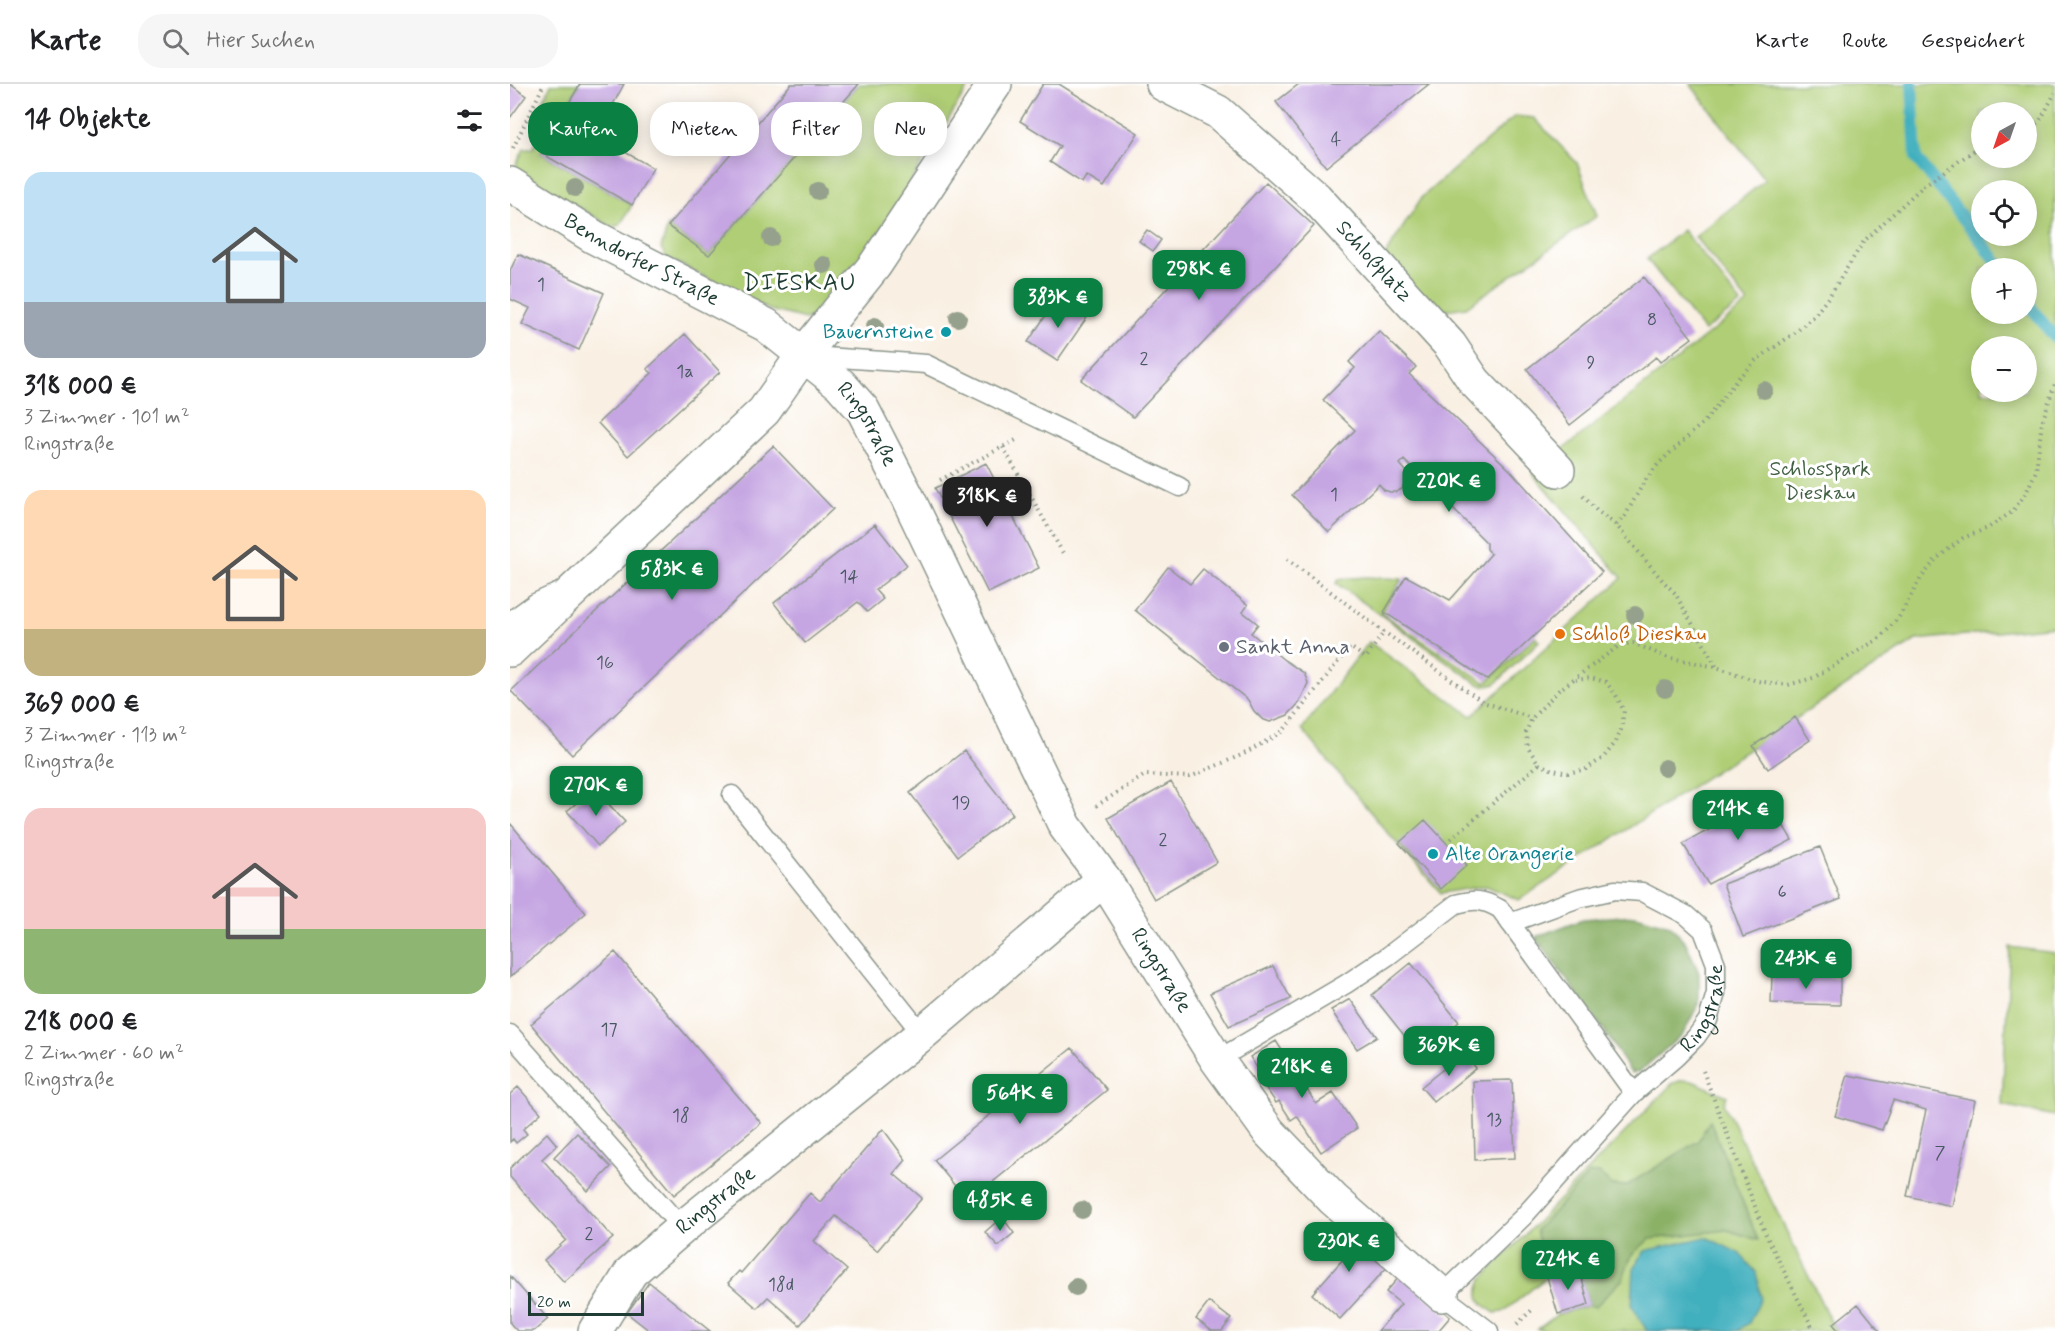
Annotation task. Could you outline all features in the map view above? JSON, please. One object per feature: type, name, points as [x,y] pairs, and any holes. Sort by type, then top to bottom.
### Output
[{"type":"street","points":[[510,650],[764,411],[803,355],[875,265],[995,84]]},
{"type":"street","name":"Schloßplatz","points":[[1162,84],[1218,112],[1316,198],[1450,345],[1473,381],[1558,470]]},
{"type":"street","name":"Benndorfer Straße","points":[[510,183],[594,237],[765,325],[803,355]]},
{"type":"street","name":"Ringstraße","points":[[803,355],[840,384],[863,410],[907,496],[1065,826],[1104,879],[1217,1060],[1269,1132],[1333,1199],[1442,1295]]},
{"type":"street","name":"Ringstraße","points":[[682,1228],[922,1034],[1104,879]]},
{"type":"street","points":[[595,1331],[631,1272],[682,1228]]},
{"type":"lane","points":[[803,355],[926,364],[1180,487]]},
{"type":"lane","points":[[510,621],[535,603],[580,582]]},
{"type":"lane","points":[[732,795],[922,1034]]},
{"type":"lane","name":"Ringstraße","points":[[1489,1331],[1442,1295],[1523,1217],[1634,1093],[1696,1037],[1708,1020],[1716,993],[1716,964],[1703,930],[1686,915],[1642,892],[1615,890],[1578,898],[1510,923]]},
{"type":"lane","points":[[1217,1060],[1346,984],[1388,956],[1456,904],[1470,900],[1485,900],[1500,909],[1634,1093]]},
{"type":"lane","name":"Ringstraße","points":[[510,1034],[682,1228]]},
{"type":"path","points":[[510,154],[544,84]]},
{"type":"path","points":[[2037,123],[2055,93]]},
{"type":"path","points":[[1616,525],[1625,516],[1644,482],[1659,463],[1706,421],[1755,361],[1796,332],[1814,316],[1864,241],[1923,186],[1971,152]]},
{"type":"path","points":[[1575,680],[1590,678],[1606,682],[1624,711],[1621,730],[1616,742],[1603,758],[1586,769],[1568,773],[1539,764],[1528,748],[1526,732],[1532,718],[1559,690],[1620,645],[1633,643],[1666,657],[1716,667],[1757,681],[1788,685],[1813,678],[1880,638],[1899,617],[1919,581],[1936,559],[1963,538],[1988,528],[2012,512],[2026,493],[2036,471],[2042,422],[2055,384]]},
{"type":"path","points":[[907,496],[1050,424]]},
{"type":"path","points":[[1003,447],[1064,555]]},
{"type":"path","points":[[1558,470],[1597,511],[1616,525],[1675,592],[1716,667]]},
{"type":"path","points":[[1287,559],[1384,632],[1483,702],[1532,718]]},
{"type":"path","points":[[1065,826],[1145,774],[1190,777],[1246,753],[1274,737],[1283,731],[1350,647],[1366,658],[1384,632]]},
{"type":"path","points":[[1451,839],[1539,764]]},
{"type":"path","points":[[1703,1070],[1766,1235],[1814,1331]]},
{"type":"path","points":[[1512,1329],[1533,1309]]},
{"type":"green space","points":[[551,84],[579,84],[569,102],[543,102]]},
{"type":"green space","points":[[859,84],[970,84],[947,122],[947,102],[874,102],[874,156],[926,156],[850,281],[817,314],[805,319],[770,310],[666,257],[661,248],[668,226],[709,255],[796,156],[862,156],[862,102],[843,102]]},
{"type":"green space","name":"Schlosspark Dieskau","points":[[1690,84],[2055,84],[2055,626],[1916,640],[1519,900],[1486,886],[1441,893],[1386,831],[1302,729],[1369,642],[1472,716],[1622,578],[1533,473],[1748,303],[1695,237],[1765,180]]},
{"type":"green space","points":[[1515,116],[1534,118],[1577,163],[1597,216],[1466,307],[1432,312],[1382,260],[1422,197]]},
{"type":"green space","points":[[524,149],[528,149],[528,156],[546,156],[632,205],[620,225],[612,227],[514,169]]},
{"type":"green space","points":[[1683,230],[1741,303],[1704,331],[1647,259]]},
{"type":"green space","points":[[1366,577],[1402,579],[1381,613],[1486,683],[1535,637],[1539,641],[1495,684],[1480,685],[1336,583],[1339,579]]},
{"type":"green space","points":[[1636,915],[1670,925],[1686,943],[1699,973],[1699,1003],[1683,1034],[1639,1072],[1631,1073],[1604,1030],[1535,937],[1583,919]]},
{"type":"green space","points":[[2010,947],[2055,953],[2055,1116],[2002,1105]]},
{"type":"green space","points":[[1682,1080],[1692,1081],[1727,1096],[1724,1104],[1837,1331],[1544,1331],[1538,1329],[1558,1314],[1591,1305],[1665,1162],[1626,1186],[1611,1185],[1539,1247],[1553,1260],[1579,1268],[1547,1277],[1503,1312],[1495,1313],[1485,1306],[1479,1295],[1482,1279],[1672,1084]]},
{"type":"green space","points":[[1710,1120],[1758,1240],[1727,1230],[1650,1239],[1632,1254],[1622,1280],[1595,1307],[1589,1305],[1579,1268],[1555,1260],[1545,1253],[1536,1230],[1589,1174],[1600,1173],[1611,1185],[1626,1186],[1698,1141]]},
{"type":"water","points":[[1706,1237],[1739,1253],[1756,1272],[1761,1298],[1749,1323],[1737,1331],[1647,1331],[1632,1306],[1634,1268],[1645,1251]]},
{"type":"building","points":[[510,84],[526,96],[510,118]]},
{"type":"building","points":[[580,84],[624,84],[614,102],[570,102]]},
{"type":"building","points":[[791,84],[859,84],[843,102],[775,102]]},
{"type":"building","points":[[1043,84],[1059,84],[1138,133],[1104,187],[1086,176],[1082,183],[1050,162],[1060,146],[1020,121]]},
{"type":"building","points":[[1299,84],[1429,84],[1326,167],[1276,102]]},
{"type":"building","points":[[771,107],[771,156],[796,156],[709,255],[668,226],[729,156],[759,156],[759,121]]},
{"type":"building","points":[[546,156],[632,156],[653,168],[632,205]]},
{"type":"building","points":[[1266,182],[1314,226],[1133,417],[1081,380]]},
{"type":"building","points":[[1147,230],[1161,240],[1153,251],[1139,241]]},
{"type":"building","points":[[518,254],[604,293],[579,350],[522,324],[530,308],[510,299],[510,271]]},
{"type":"building","points":[[1644,277],[1692,338],[1660,362],[1656,357],[1570,425],[1527,369]]},
{"type":"building","points":[[1058,297],[1088,316],[1057,361],[1028,342]]},
{"type":"building","name":"Schloß Dieskau","points":[[1379,331],[1416,367],[1409,374],[1510,470],[1602,572],[1487,680],[1384,612],[1406,576],[1450,600],[1491,554],[1487,549],[1487,543],[1404,460],[1400,464],[1406,471],[1407,477],[1402,489],[1390,492],[1384,490],[1379,484],[1329,532],[1292,495],[1355,430],[1323,400],[1355,368],[1349,362]]},
{"type":"building","points":[[685,334],[720,372],[628,456],[598,423],[652,373],[647,369]]},
{"type":"building","points":[[773,446],[833,509],[572,755],[511,691]]},
{"type":"building","points":[[986,463],[1039,568],[988,593],[935,488]]},
{"type":"building","points":[[875,524],[907,565],[875,590],[883,599],[867,612],[858,602],[805,643],[774,603]]},
{"type":"building","name":"Sankt Anna","points":[[1168,567],[1190,584],[1203,569],[1248,605],[1243,612],[1258,624],[1251,633],[1304,673],[1308,683],[1299,703],[1288,715],[1270,722],[1262,719],[1248,700],[1135,610]]},
{"type":"building","points":[[1795,717],[1810,740],[1768,769],[1753,746]]},
{"type":"building","points":[[964,751],[1013,814],[958,856],[910,793]]},
{"type":"building","points":[[1171,782],[1217,862],[1154,899],[1108,818]]},
{"type":"building","points":[[594,788],[625,822],[598,846],[567,811]]},
{"type":"building","points":[[1767,798],[1792,840],[1708,884],[1683,844]]},
{"type":"building","name":"Alte Orangerie","points":[[1425,820],[1467,865],[1441,889],[1399,843]]},
{"type":"building","points":[[510,823],[586,913],[510,977]]},
{"type":"building","points":[[1820,847],[1841,899],[1743,937],[1723,884]]},
{"type":"building","points":[[615,952],[761,1123],[674,1195],[531,1024]]},
{"type":"building","points":[[1411,963],[1459,1022],[1419,1054],[1372,995]]},
{"type":"building","points":[[1273,966],[1291,999],[1229,1026],[1210,993]]},
{"type":"building","points":[[1772,975],[1840,977],[1840,1005],[1771,1003]]},
{"type":"building","points":[[1350,999],[1377,1037],[1357,1049],[1331,1010]]},
{"type":"building","points":[[1276,1041],[1316,1104],[1333,1093],[1357,1128],[1321,1152],[1297,1116],[1291,1120],[1279,1101],[1276,1103],[1261,1081],[1264,1079],[1250,1057]]},
{"type":"building","points":[[1072,1048],[1107,1090],[968,1202],[934,1160]]},
{"type":"building","points":[[1464,1052],[1476,1068],[1434,1102],[1421,1087]]},
{"type":"building","points":[[1848,1075],[1975,1100],[1952,1206],[1907,1196],[1926,1110],[1893,1100],[1882,1130],[1835,1116]]},
{"type":"building","points":[[1512,1080],[1515,1158],[1475,1160],[1473,1081]]},
{"type":"building","points":[[518,1087],[541,1113],[523,1129],[527,1134],[516,1143],[513,1139],[510,1142],[510,1094]]},
{"type":"building","points":[[883,1129],[906,1160],[894,1174],[922,1198],[877,1251],[836,1216],[814,1241],[847,1270],[800,1325],[768,1297],[757,1308],[728,1283],[739,1271],[741,1273],[810,1193],[820,1202]]},
{"type":"building","points":[[547,1133],[557,1145],[542,1159],[613,1238],[564,1282],[544,1260],[566,1240],[510,1177],[510,1168]]},
{"type":"building","points":[[577,1133],[611,1167],[588,1191],[554,1157]]},
{"type":"building","points":[[1002,1217],[1014,1233],[998,1246],[985,1232]]},
{"type":"building","points":[[1341,1225],[1390,1264],[1340,1319],[1312,1294],[1344,1258],[1326,1245]]},
{"type":"building","points":[[1579,1268],[1589,1305],[1558,1314],[1547,1277]]},
{"type":"building","points":[[1401,1275],[1450,1317],[1438,1331],[1378,1331],[1401,1304],[1386,1292]]},
{"type":"building","points":[[510,1276],[548,1319],[534,1331],[517,1331],[510,1323]]},
{"type":"building","points":[[649,1282],[710,1331],[650,1331],[627,1313]]},
{"type":"building","points":[[1209,1302],[1231,1319],[1222,1331],[1212,1331],[1196,1319]]},
{"type":"building","points":[[1858,1304],[1880,1331],[1839,1331],[1833,1324]]},
{"type":"waterway","points":[[1912,84],[1916,158],[1994,258]]},
{"type":"waterway","points":[[2037,315],[2055,338]]},
{"type":"place","name":"Bauernsteine","points":[[946,332]]},
{"type":"place","name":"Schloß Dieskau","points":[[1560,634]]},
{"type":"place","name":"Sankt Anna","points":[[1224,647]]},
{"type":"place","name":"Alte Orangerie","points":[[1433,854]]},
{"type":"district","name":"DIESKAU","points":[[800,283]]}]
